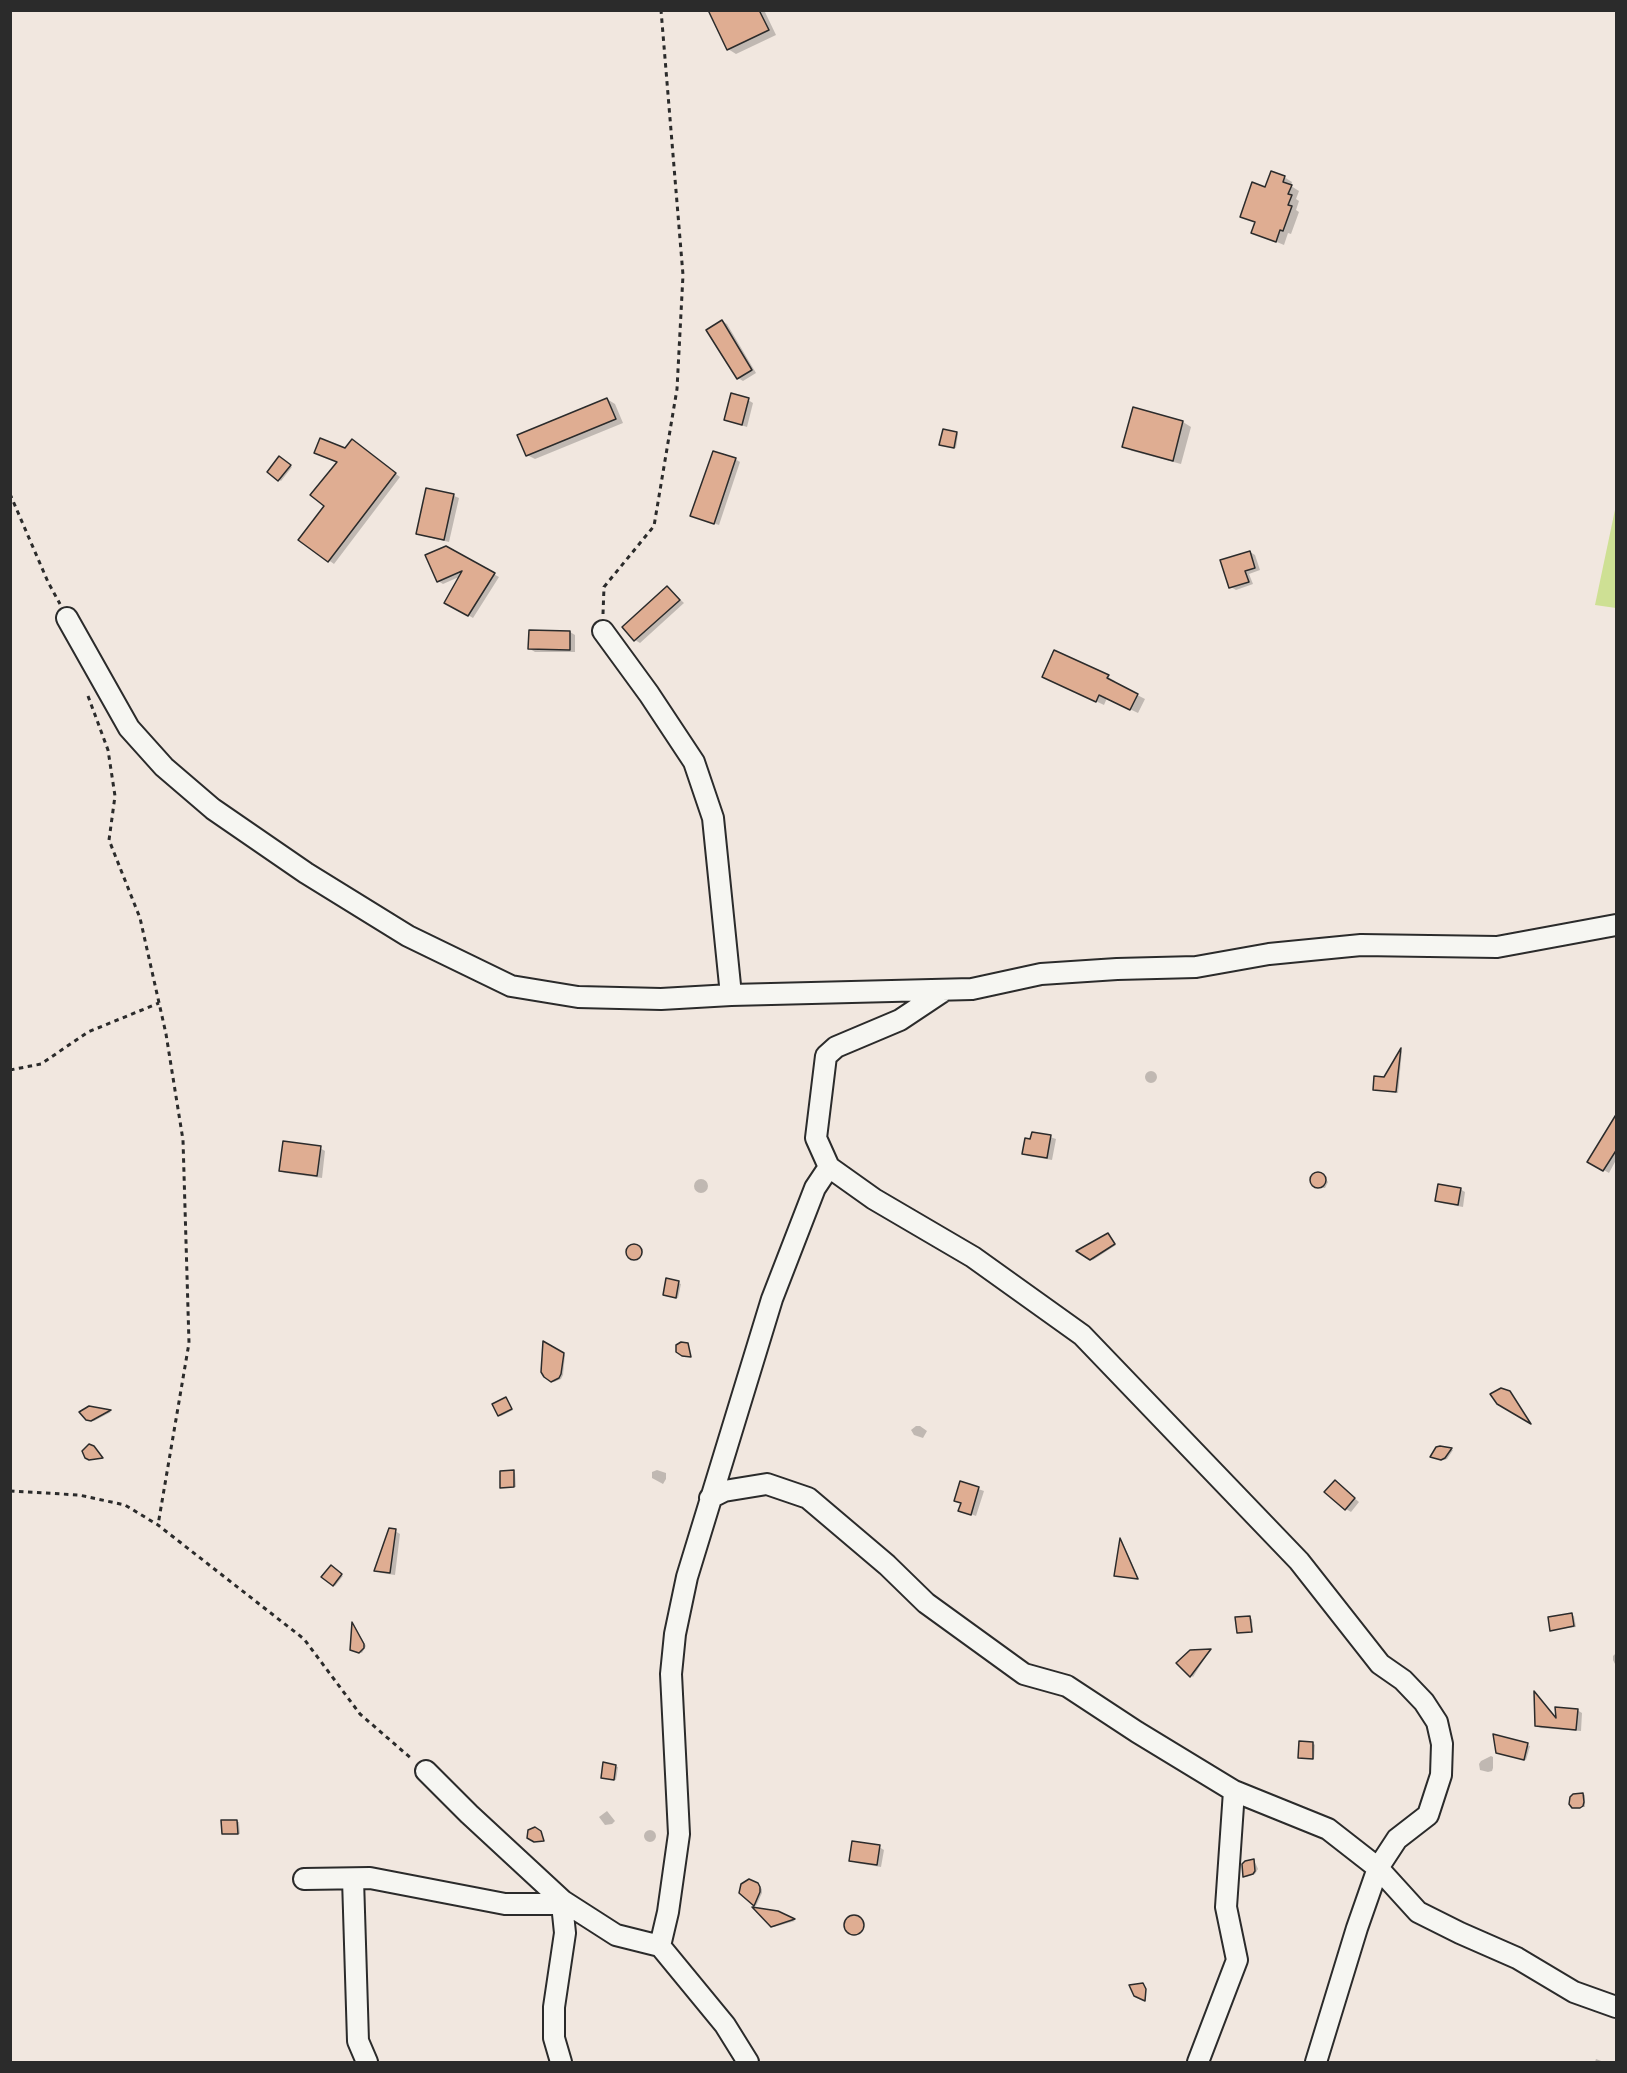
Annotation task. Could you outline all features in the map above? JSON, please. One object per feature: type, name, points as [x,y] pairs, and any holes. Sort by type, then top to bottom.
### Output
[{"type":"street","points":[[67,618],[129,728],[164,767],[222,815],[306,873],[408,936],[510,986],[578,997],[661,999],[731,994],[972,989],[1041,974],[1196,967],[1269,954],[1361,945],[1497,947],[1617,926]]},
{"type":"street","points":[[603,631],[649,694],[694,762],[713,818],[731,994]]},
{"type":"street","points":[[945,990],[900,1020],[836,1047],[826,1056],[816,1138],[829,1167],[874,1199],[973,1257],[1082,1335],[1299,1561],[1380,1664],[1403,1680],[1424,1702],[1437,1722],[1442,1744],[1441,1775],[1428,1815],[1397,1839],[1378,1868],[1316,2062]]},
{"type":"street","points":[[660,1946],[668,1912],[679,1834],[671,1674],[675,1634],[687,1577],[772,1299],[815,1188],[829,1167]]},
{"type":"street","points":[[710,1498],[724,1491],[767,1484],[808,1498],[887,1564],[926,1604],[1024,1674],[1067,1686],[1234,1791],[1328,1829],[1378,1868],[1419,1912],[1517,1958],[1574,1992],[1617,2007]]},
{"type":"street","points":[[426,1771],[563,1901],[616,1935],[660,1946],[725,2025],[748,2062]]},
{"type":"street","points":[[1198,2062],[1238,1960],[1226,1907],[1234,1791]]},
{"type":"street","points":[[304,1879],[370,1878],[505,1904],[562,1904],[566,1933],[554,2007],[554,2038],[561,2062]]},
{"type":"street","points":[[353,1879],[358,2041],[367,2062]]},
{"type":"path","points":[[603,631],[604,587],[654,526],[676,389],[683,275],[661,10]]},
{"type":"path","points":[[10,494],[48,582],[67,618]]},
{"type":"path","points":[[84,686],[108,750],[115,796],[109,840],[140,918],[166,1034],[183,1140],[189,1343],[159,1525]]},
{"type":"path","points":[[10,1070],[41,1064],[88,1032],[159,1003]]},
{"type":"path","points":[[10,1491],[80,1495],[125,1506],[159,1525],[304,1639],[360,1714],[426,1771]]},
{"type":"green space","points":[[1616,505],[1616,608],[1595,605]]},
{"type":"building","points":[[708,10],[759,10],[769,30],[727,50]]},
{"type":"building","points":[[1271,171],[1285,176],[1283,182],[1292,185],[1288,194],[1292,195],[1288,205],[1292,206],[1283,231],[1280,230],[1276,242],[1251,233],[1255,222],[1240,217],[1252,182],[1265,187]]},
{"type":"building","points":[[722,320],[752,370],[737,379],[706,330]]},
{"type":"building","points":[[731,393],[749,398],[742,425],[724,420]]},
{"type":"building","points":[[607,398],[616,419],[526,456],[517,435]]},
{"type":"building","points":[[1133,407],[1183,421],[1173,461],[1122,447]]},
{"type":"building","points":[[943,429],[957,432],[954,448],[939,445]]},
{"type":"building","points":[[320,438],[345,448],[352,439],[396,473],[328,562],[298,540],[324,506],[310,495],[337,462],[314,453]]},
{"type":"building","points":[[713,451],[736,458],[714,524],[690,516]]},
{"type":"building","points":[[279,456],[291,465],[278,481],[267,472]]},
{"type":"building","points":[[426,488],[454,494],[444,540],[416,534]]},
{"type":"building","points":[[446,546],[495,573],[468,616],[444,603],[462,571],[437,582],[425,555]]},
{"type":"building","points":[[1250,551],[1255,568],[1245,571],[1249,582],[1229,588],[1220,560]]},
{"type":"building","points":[[667,586],[680,600],[634,641],[622,627]]},
{"type":"building","points":[[529,630],[570,631],[570,650],[528,649]]},
{"type":"building","points":[[1054,650],[1109,675],[1107,678],[1138,694],[1130,710],[1099,695],[1096,702],[1042,677]]},
{"type":"building","points":[[1401,1048],[1396,1092],[1373,1090],[1374,1076],[1384,1077]]},
{"type":"building","points":[[1617,1113],[1617,1149],[1603,1171],[1587,1162]]},
{"type":"building","points":[[1032,1132],[1051,1135],[1047,1158],[1022,1154],[1025,1138],[1030,1139]]},
{"type":"building","points":[[283,1141],[321,1146],[317,1176],[279,1171]]},
{"type":"building","points":[[1318,1172],[1324,1174],[1326,1180],[1324,1186],[1318,1188],[1312,1186],[1310,1180],[1312,1174]]},
{"type":"building","points":[[1438,1184],[1461,1188],[1458,1205],[1435,1201]]},
{"type":"building","points":[[1108,1233],[1115,1244],[1090,1260],[1076,1251]]},
{"type":"building","points":[[634,1244],[640,1246],[642,1252],[640,1258],[634,1260],[628,1258],[626,1252],[628,1246]]},
{"type":"building","points":[[666,1278],[679,1281],[676,1298],[663,1295]]},
{"type":"building","points":[[543,1341],[564,1353],[561,1374],[559,1378],[551,1382],[541,1372]]},
{"type":"building","points":[[681,1342],[688,1343],[691,1357],[682,1356],[676,1352],[676,1345]]},
{"type":"building","points":[[1501,1388],[1510,1391],[1531,1424],[1497,1404],[1490,1394]]},
{"type":"building","points":[[506,1397],[512,1409],[498,1416],[492,1404]]},
{"type":"building","points":[[89,1406],[111,1410],[91,1421],[86,1420],[79,1412]]},
{"type":"building","points":[[89,1444],[94,1446],[103,1458],[89,1460],[85,1458],[82,1451]]},
{"type":"building","points":[[1436,1447],[1452,1448],[1441,1460],[1430,1457]]},
{"type":"building","points":[[514,1470],[514,1487],[500,1488],[500,1471]]},
{"type":"building","points":[[1335,1480],[1355,1498],[1345,1510],[1324,1492]]},
{"type":"building","points":[[960,1481],[979,1487],[971,1515],[958,1511],[961,1503],[954,1501]]},
{"type":"building","points":[[389,1528],[396,1529],[390,1573],[374,1571]]},
{"type":"building","points":[[1120,1538],[1138,1579],[1114,1576]]},
{"type":"building","points":[[331,1565],[342,1574],[333,1586],[321,1577]]},
{"type":"building","points":[[1572,1613],[1574,1626],[1550,1631],[1548,1617]]},
{"type":"building","points":[[1250,1616],[1252,1632],[1237,1633],[1235,1617]]},
{"type":"building","points":[[352,1622],[364,1644],[364,1648],[359,1653],[350,1650]]},
{"type":"building","points":[[1211,1649],[1190,1677],[1176,1663],[1190,1650]]},
{"type":"building","points":[[1534,1691],[1556,1718],[1555,1707],[1578,1709],[1576,1730],[1535,1726]]},
{"type":"building","points":[[1493,1734],[1528,1743],[1524,1760],[1496,1753]]},
{"type":"building","points":[[1299,1741],[1313,1742],[1313,1759],[1298,1758]]},
{"type":"building","points":[[603,1762],[616,1765],[614,1780],[601,1778]]},
{"type":"building","points":[[1583,1793],[1583,1806],[1572,1808],[1569,1804],[1570,1797],[1573,1794]]},
{"type":"building","points":[[221,1820],[237,1820],[238,1834],[222,1834]]},
{"type":"building","points":[[535,1827],[541,1831],[544,1841],[534,1842],[527,1838],[528,1830]]},
{"type":"building","points":[[852,1841],[880,1845],[877,1865],[849,1861]]},
{"type":"building","points":[[1254,1859],[1255,1871],[1243,1877],[1242,1864]]},
{"type":"building","points":[[749,1879],[758,1883],[760,1887],[754,1906],[739,1893],[741,1884]]},
{"type":"building","points":[[752,1907],[778,1911],[795,1919],[771,1927]]},
{"type":"building","points":[[854,1915],[861,1918],[864,1925],[861,1932],[854,1935],[847,1932],[844,1925],[847,1918]]},
{"type":"building","points":[[1143,1983],[1146,1989],[1145,2001],[1134,1996],[1129,1985]]}]
